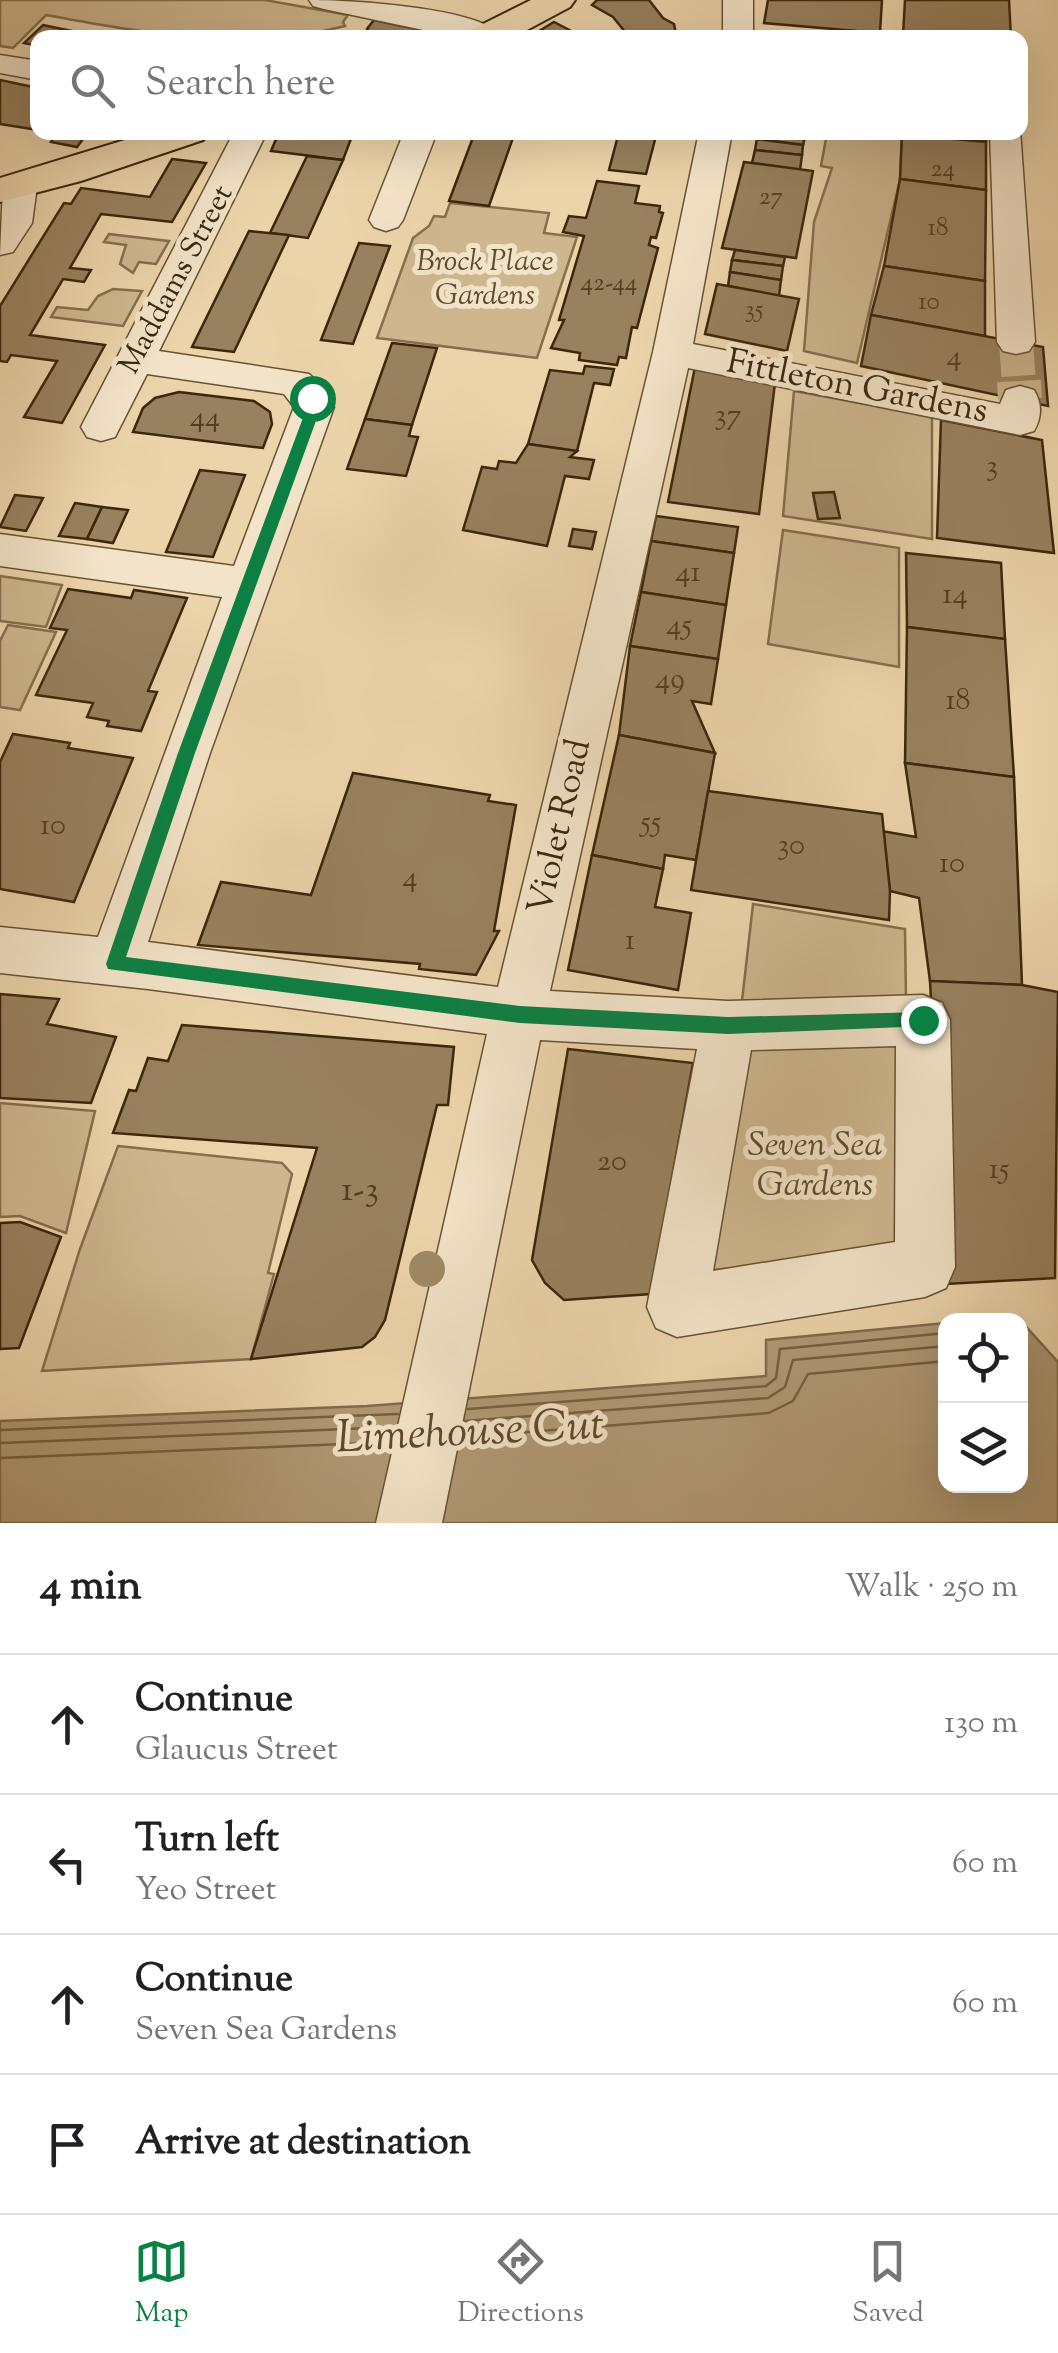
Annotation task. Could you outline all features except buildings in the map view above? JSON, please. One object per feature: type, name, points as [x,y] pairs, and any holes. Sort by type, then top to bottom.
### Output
[{"type":"main road","points":[[499,30],[558,0]]},
{"type":"main road","points":[[10,188],[164,140]]},
{"type":"street","points":[[324,0],[408,7],[467,30]]},
{"type":"street","points":[[738,0],[738,30]]},
{"type":"street","points":[[0,64],[30,70]]},
{"type":"street","name":"Maddams Street","points":[[100,427],[247,140]]},
{"type":"street","points":[[386,220],[418,140]]},
{"type":"street","name":"Violet Road","points":[[409,1523],[443,1354],[672,352],[714,140]]},
{"type":"street","points":[[1006,140],[1016,342]]},
{"type":"street","points":[[0,244],[14,223],[10,188]]},
{"type":"street","name":"Fittleton Gardens","points":[[672,352],[1021,419]]},
{"type":"street","points":[[115,964],[314,407],[312,398],[295,383],[135,360]]},
{"type":"street","points":[[0,550],[248,584]]},
{"type":"street","points":[[0,950],[520,1014],[728,1026],[923,1020],[925,1267],[677,1308],[728,1026]]},
{"type":"green space","points":[[0,0],[265,0],[348,15],[345,26],[326,30],[136,30],[46,15],[13,48],[0,46]]},
{"type":"green space","points":[[826,140],[902,140],[900,179],[857,363],[804,351],[814,222],[832,168],[821,166]]},
{"type":"green space","name":"Brock Place Gardens","points":[[450,203],[549,213],[544,233],[577,237],[537,358],[377,338],[413,238],[429,226],[434,216],[445,217]]},
{"type":"green space","points":[[109,234],[169,241],[156,264],[139,262],[133,273],[120,264],[126,245],[104,242]]},
{"type":"green space","points":[[113,289],[142,291],[123,326],[51,317],[57,307],[88,310],[98,296]]},
{"type":"green space","points":[[794,391],[932,416],[932,539],[783,516]]},
{"type":"green space","points":[[783,530],[899,548],[899,667],[768,644]]},
{"type":"green space","points":[[0,576],[62,585],[46,627],[0,621]]},
{"type":"green space","points":[[8,625],[56,632],[20,710],[0,707],[0,641]]},
{"type":"green space","points":[[753,904],[905,929],[906,1002],[742,1001]]},
{"type":"green space","name":"Seven Sea Gardens","points":[[738,1037],[906,1037],[908,1252],[712,1270]]},
{"type":"green space","points":[[0,1103],[95,1111],[66,1233],[20,1216],[0,1217]]},
{"type":"green space","points":[[118,1146],[282,1163],[292,1174],[268,1273],[274,1274],[251,1359],[42,1371],[80,1249]]},
{"type":"water","name":"Limehouse Cut","points":[[938,1324],[938,1493],[1028,1493],[1028,1329],[1058,1362],[1058,1523],[0,1523],[0,1421],[367,1406],[766,1376],[766,1340]]},
{"type":"tunnel","points":[[1016,342],[1019,384]]},
{"type":"tunnel","points":[[1019,381],[1020,399]]},
{"type":"route","points":[[312,398],[314,407],[186,753],[115,964],[148,965],[520,1014],[728,1026],[923,1020]]}]
